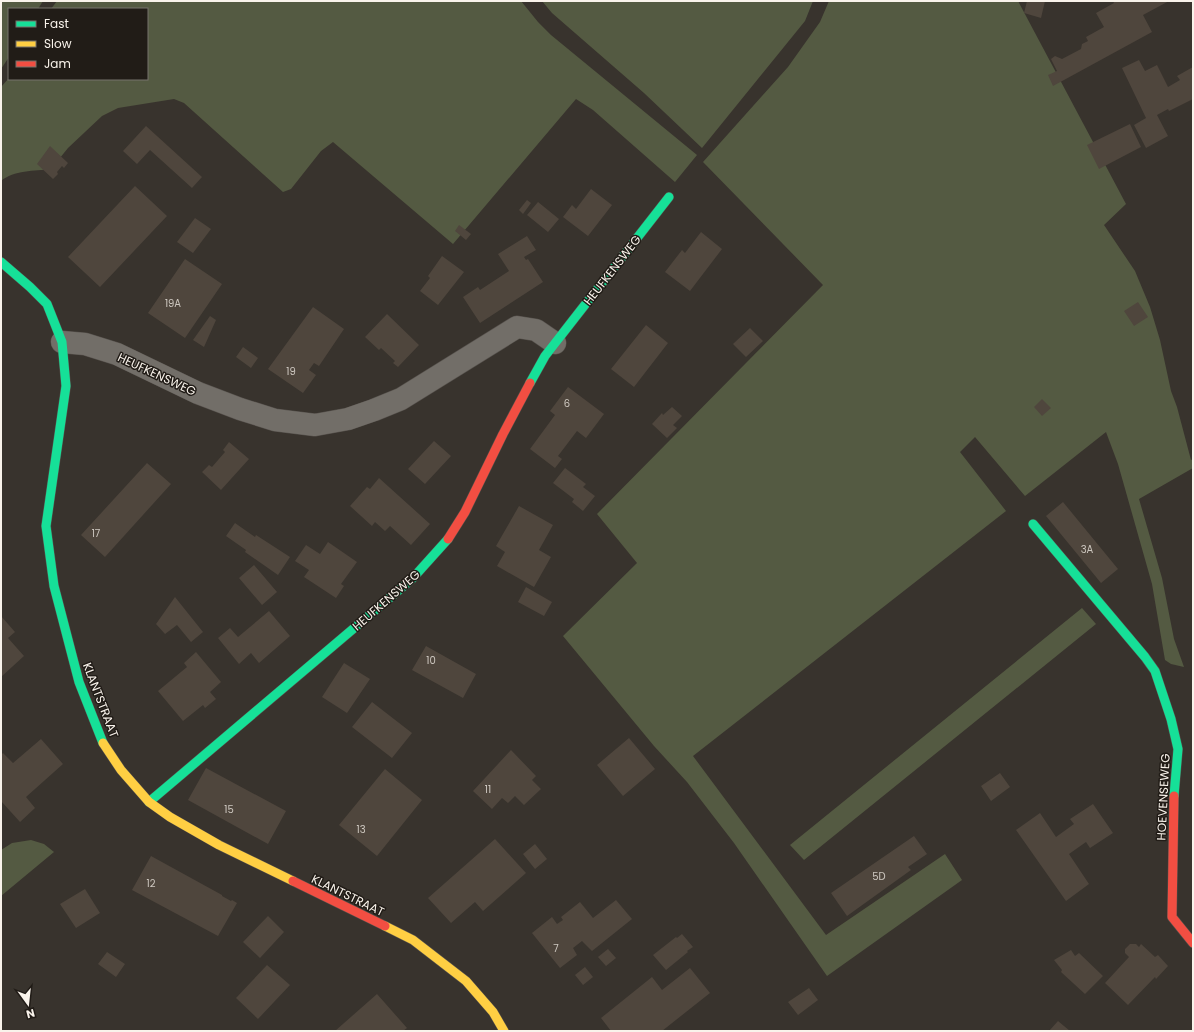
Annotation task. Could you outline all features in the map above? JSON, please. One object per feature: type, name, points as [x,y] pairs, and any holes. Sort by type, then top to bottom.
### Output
[{"type":"street","name":"HEUFKENSWEG","points":[[148,802],[412,579],[450,537],[465,512],[503,434],[545,356],[669,197]]},
{"type":"street","name":"KLANTSTRAAT","points":[[1,262],[47,304],[62,342],[66,386],[46,526],[54,586],[79,682],[101,740],[121,770],[148,802],[170,817],[219,845],[413,940],[466,981],[494,1012],[504,1031]]},
{"type":"street","name":"HEUFKENSWEG","points":[[62,342],[85,344],[117,354],[198,393],[240,409],[275,420],[315,425],[348,419],[401,399],[517,327],[536,330],[555,343]]},
{"type":"street","name":"HOEVENSEWEG","points":[[1033,524],[1155,670],[1171,719],[1178,749],[1173,810],[1172,917],[1193,943]]},
{"type":"green space","points":[[1,1],[43,1],[39,8],[8,8],[8,58],[1,69]]},
{"type":"green space","points":[[57,1],[521,1],[551,35],[697,155],[675,182],[593,110],[576,99],[453,244],[333,142],[321,151],[291,189],[283,192],[184,103],[174,99],[118,108],[102,116],[68,148],[51,169],[18,173],[6,177],[1,181],[1,87],[8,79],[148,80],[148,8],[52,8]]},
{"type":"green space","points":[[542,1],[813,1],[805,21],[702,148],[644,93],[552,13]]},
{"type":"green space","points":[[829,1],[1018,1],[1126,204],[1104,225],[1135,271],[1150,307],[1160,340],[1171,391],[1177,407],[1191,460],[1193,459],[1193,468],[1139,499],[1162,578],[1174,639],[1184,667],[1171,664],[1165,660],[1152,584],[1118,464],[1106,432],[1025,496],[975,437],[960,452],[1006,511],[693,756],[826,935],[945,854],[962,880],[827,976],[734,843],[687,782],[654,746],[563,636],[637,563],[597,514],[823,285],[703,162],[788,67],[820,22]]},
{"type":"green space","points":[[1082,608],[1096,624],[804,860],[790,845]]},
{"type":"green space","points":[[31,840],[44,844],[54,852],[1,896],[1,850],[12,843]]},
{"type":"building","points":[[1027,1],[1045,1],[1041,18],[1024,13]]},
{"type":"building","points":[[1113,1],[1169,1],[1143,15],[1152,32],[1053,86],[1048,75],[1057,71],[1051,59],[1055,56],[1062,59],[1081,49],[1082,44],[1088,41],[1086,37],[1104,27],[1096,13],[1114,3]]},
{"type":"building","points":[[1139,60],[1145,71],[1157,65],[1168,87],[1180,80],[1177,76],[1193,67],[1193,99],[1169,111],[1168,109],[1157,115],[1168,136],[1146,148],[1134,125],[1146,118],[1122,68]]},
{"type":"building","points":[[1130,124],[1141,147],[1099,169],[1087,145]]},
{"type":"building","points":[[146,126],[202,177],[192,188],[150,150],[137,164],[123,151]]},
{"type":"building","points":[[50,146],[68,163],[64,168],[62,166],[57,172],[58,174],[53,179],[37,164]]},
{"type":"building","points":[[135,186],[167,216],[100,287],[68,257]]},
{"type":"building","points":[[591,189],[612,205],[588,236],[563,217],[572,205],[576,209]]},
{"type":"building","points":[[527,200],[531,203],[523,214],[519,210]]},
{"type":"building","points":[[538,202],[559,219],[548,232],[527,215]]},
{"type":"building","points":[[195,218],[211,229],[193,253],[177,242]]},
{"type":"building","points":[[459,225],[471,234],[466,240],[455,231]]},
{"type":"building","points":[[701,232],[722,249],[690,291],[665,272],[682,250],[685,253]]},
{"type":"building","points":[[527,236],[536,250],[524,257],[526,260],[528,259],[543,282],[480,323],[463,297],[478,287],[480,290],[509,271],[498,254]]},
{"type":"building","points":[[442,256],[464,272],[438,305],[420,291],[430,278],[428,276]]},
{"type":"building","points":[[185,259],[222,284],[185,338],[148,313]]},
{"type":"building","points":[[1138,302],[1148,317],[1134,326],[1124,311]]},
{"type":"building","points":[[313,307],[344,329],[319,366],[314,363],[309,370],[316,375],[303,393],[268,369]]},
{"type":"building","points":[[387,314],[419,345],[398,367],[393,363],[395,361],[381,348],[379,350],[365,337]]},
{"type":"building","points":[[210,316],[216,320],[204,347],[193,340]]},
{"type":"building","points":[[646,325],[668,343],[634,387],[611,369]]},
{"type":"building","points":[[750,328],[763,341],[746,357],[733,344]]},
{"type":"building","points":[[243,347],[258,358],[251,368],[236,357]]},
{"type":"building","points":[[568,387],[604,414],[586,438],[577,431],[558,456],[562,459],[555,468],[530,449],[555,415],[550,411]]},
{"type":"building","points":[[1042,399],[1051,408],[1042,416],[1034,407]]},
{"type":"building","points":[[672,407],[682,416],[673,425],[677,428],[667,438],[652,424],[662,413],[663,415]]},
{"type":"building","points":[[434,441],[451,456],[425,484],[408,469]]},
{"type":"building","points":[[229,442],[249,459],[221,490],[202,472],[209,465],[212,467],[225,452],[223,450]]},
{"type":"building","points":[[147,463],[171,484],[105,557],[81,535]]},
{"type":"building","points":[[565,468],[586,484],[583,487],[595,496],[583,511],[572,502],[574,499],[553,483]]},
{"type":"building","points":[[379,478],[430,524],[411,545],[390,526],[385,531],[375,522],[372,526],[350,506],[367,487],[370,489]]},
{"type":"building","points":[[1063,502],[1118,569],[1101,583],[1046,516]]},
{"type":"building","points":[[519,506],[553,525],[539,550],[551,557],[534,587],[497,566],[505,552],[496,546]]},
{"type":"building","points":[[235,523],[255,537],[256,535],[290,557],[278,575],[245,552],[246,550],[226,536]]},
{"type":"building","points":[[328,542],[357,562],[341,584],[344,586],[336,598],[304,577],[309,570],[295,561],[306,545],[320,554]]},
{"type":"building","points":[[254,565],[277,592],[262,605],[239,578]]},
{"type":"building","points":[[526,587],[552,602],[544,616],[518,602]]},
{"type":"building","points":[[175,597],[203,632],[191,642],[177,625],[165,634],[156,624]]},
{"type":"building","points":[[269,611],[290,636],[259,663],[251,653],[239,664],[218,638],[230,628],[238,637]]},
{"type":"building","points":[[1,616],[15,632],[8,638],[24,656],[1,677]]},
{"type":"building","points":[[426,646],[476,674],[463,698],[412,670]]},
{"type":"building","points":[[196,652],[221,682],[210,692],[216,699],[205,708],[203,705],[183,721],[158,691],[187,667],[184,663]]},
{"type":"building","points":[[344,663],[370,679],[347,713],[322,697]]},
{"type":"building","points":[[372,702],[412,733],[392,758],[352,727]]},
{"type":"building","points":[[629,738],[655,769],[623,796],[597,765]]},
{"type":"building","points":[[41,739],[63,764],[26,797],[35,808],[20,822],[1,801],[1,755],[3,753],[13,763]]},
{"type":"building","points":[[511,750],[536,776],[532,780],[541,789],[524,805],[515,796],[508,803],[502,798],[492,809],[473,791]]},
{"type":"building","points":[[206,768],[286,811],[268,844],[188,800]]},
{"type":"building","points":[[385,769],[422,800],[377,856],[339,825]]},
{"type":"building","points":[[1000,773],[1010,787],[991,801],[981,786]]},
{"type":"building","points":[[1093,804],[1113,833],[1090,848],[1086,842],[1069,854],[1089,884],[1066,901],[1016,830],[1040,813],[1056,837],[1074,824],[1070,819]]},
{"type":"building","points":[[914,836],[927,854],[908,867],[911,870],[847,916],[831,893]]},
{"type":"building","points":[[495,839],[526,873],[483,911],[475,902],[451,923],[428,898]]},
{"type":"building","points":[[535,844],[547,859],[535,869],[523,854]]},
{"type":"building","points":[[151,856],[237,903],[218,936],[132,890]]},
{"type":"building","points":[[85,889],[100,913],[76,928],[60,904]]},
{"type":"building","points":[[616,900],[632,919],[592,951],[582,941],[573,948],[577,955],[560,968],[532,933],[552,917],[557,924],[563,920],[561,917],[580,902],[593,918]]},
{"type":"building","points":[[268,916],[284,932],[260,958],[243,942]]},
{"type":"building","points":[[682,934],[693,947],[666,970],[653,955]]},
{"type":"building","points":[[1130,944],[1136,944],[1139,947],[1141,944],[1155,957],[1158,955],[1168,966],[1128,1005],[1105,983],[1129,957],[1125,953],[1125,949]]},
{"type":"building","points":[[608,949],[616,958],[606,966],[598,957]]},
{"type":"building","points":[[1071,950],[1075,956],[1079,953],[1103,976],[1085,994],[1061,972],[1062,970],[1054,960]]},
{"type":"building","points":[[107,952],[125,964],[116,977],[98,964]]},
{"type":"building","points":[[267,965],[290,985],[258,1019],[236,998]]},
{"type":"building","points":[[585,967],[593,977],[583,985],[575,975]]},
{"type":"building","points":[[690,968],[710,993],[662,1031],[611,1031],[601,1018],[652,977],[662,990]]},
{"type":"building","points":[[809,988],[818,1000],[798,1015],[788,1002]]},
{"type":"building","points":[[377,994],[407,1028],[403,1031],[335,1031]]},
{"type":"building","points":[[1058,1021],[1070,1031],[1049,1031]]},
{"type":"traffic: fast","points":[[530,383],[545,356],[669,197]]},
{"type":"traffic: fast","points":[[1,262],[47,304],[62,342],[66,386],[46,526],[54,586],[79,682],[103,743]]},
{"type":"traffic: fast","points":[[1033,524],[1145,657],[1155,671],[1171,719],[1178,749],[1174,796]]},
{"type":"traffic: fast","points":[[149,802],[412,579],[448,539]]},
{"type":"traffic: slow","points":[[103,743],[121,770],[149,802],[170,817],[219,845],[293,881]]},
{"type":"traffic: slow","points":[[385,926],[413,940],[466,981],[493,1012],[504,1031]]},
{"type":"traffic: jam","points":[[448,539],[465,512],[530,383]]},
{"type":"traffic: jam","points":[[1174,796],[1172,917],[1193,943]]},
{"type":"traffic: jam","points":[[293,881],[385,926]]}]
